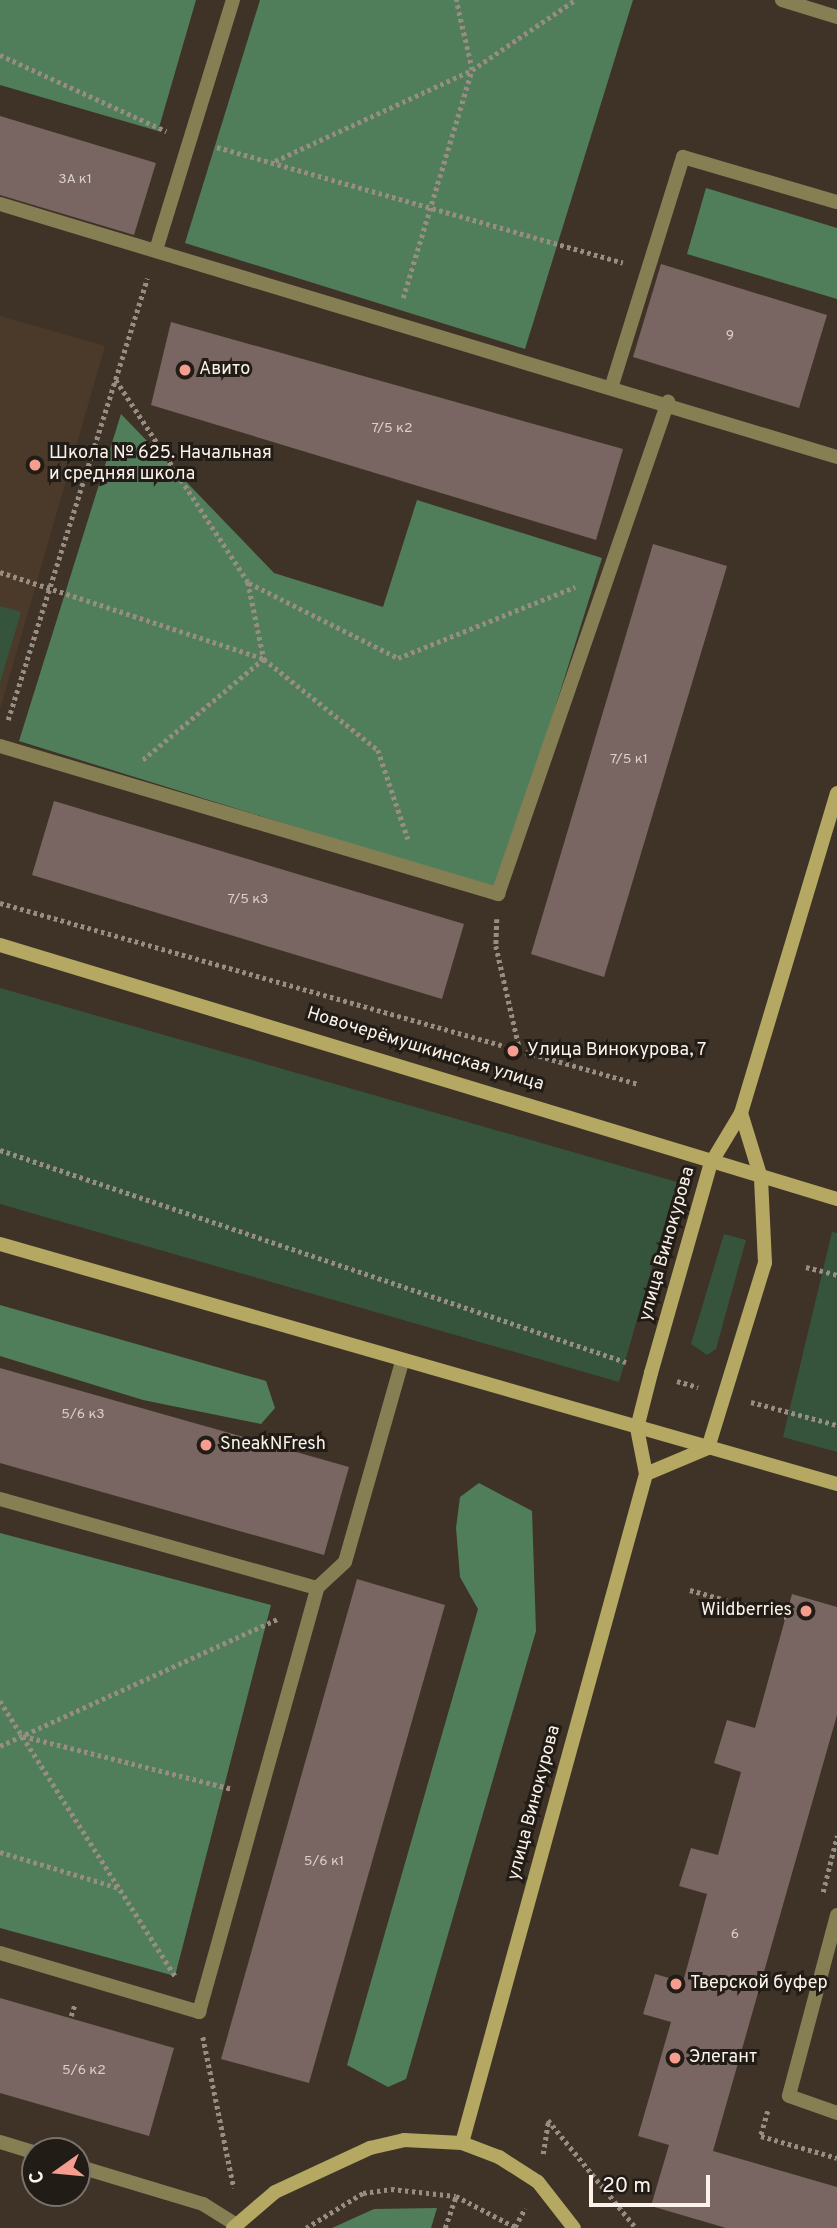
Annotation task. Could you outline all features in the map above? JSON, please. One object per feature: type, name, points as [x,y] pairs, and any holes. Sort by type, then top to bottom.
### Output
[{"type":"street","name":"улица Винокурова","points":[[462,2143],[646,1474],[637,1428],[711,1163],[741,1113],[837,793]]},
{"type":"street","name":"Новочерёмушкинская улица","points":[[0,945],[509,1095],[711,1163],[837,1199]]},
{"type":"street","points":[[708,1448],[765,1263],[761,1178],[741,1113]]},
{"type":"street","points":[[0,1244],[402,1362],[837,1484]]},
{"type":"street","points":[[646,1474],[708,1448]]},
{"type":"street","points":[[234,2226],[248,2211],[275,2192],[370,2148],[404,2140],[462,2143],[499,2157],[538,2182],[574,2228]]},
{"type":"lane","points":[[156,250],[233,0]]},
{"type":"lane","points":[[782,0],[801,3],[837,18]]},
{"type":"lane","points":[[612,385],[683,157],[837,202]]},
{"type":"lane","points":[[0,204],[612,385],[837,457]]},
{"type":"lane","points":[[0,746],[498,894],[668,402]]},
{"type":"lane","points":[[0,1953],[199,2012],[315,1595],[345,1562],[402,1362]]},
{"type":"lane","points":[[0,1499],[315,1595]]},
{"type":"lane","points":[[837,1915],[789,2096],[837,2113]]},
{"type":"lane","points":[[0,2143],[21,2149]]},
{"type":"lane","points":[[91,2170],[203,2204],[234,2226]]},
{"type":"path","points":[[396,321],[472,70],[456,0]]},
{"type":"path","points":[[273,162],[472,70],[575,0]]},
{"type":"path","points":[[0,55],[190,140],[430,204],[647,271]]},
{"type":"path","points":[[4,731],[156,250]]},
{"type":"path","points":[[116,379],[248,582],[264,659]]},
{"type":"path","points":[[0,572],[264,659],[378,750],[418,870]]},
{"type":"path","points":[[248,582],[398,658],[608,574]]},
{"type":"path","points":[[118,780],[264,659]]},
{"type":"path","points":[[498,894],[496,946],[520,1052]]},
{"type":"path","points":[[0,903],[638,1084]]},
{"type":"path","points":[[0,1150],[586,1346]]},
{"type":"path","points":[[806,1267],[837,1275]]},
{"type":"path","points":[[690,1590],[786,1617]]},
{"type":"path","points":[[0,1746],[315,1595]]},
{"type":"path","points":[[0,1701],[199,2012],[228,2177],[248,2211]]},
{"type":"path","points":[[22,1736],[259,1796]]},
{"type":"path","points":[[0,1853],[119,1888]]},
{"type":"path","points":[[548,2120],[636,2228]]},
{"type":"path","points":[[306,2228],[363,2193],[456,2196],[517,2228]]},
{"type":"path","points":[[446,2228],[456,2196]]},
{"type":"shaded area","name":"Школа № 625. Начальная и средняя школа","points":[[0,316],[105,346],[0,709]]},
{"type":"green space","points":[[0,0],[196,0],[158,131],[0,85]]},
{"type":"green space","points":[[260,0],[633,0],[525,349],[185,243]]},
{"type":"green space","points":[[706,188],[837,228],[837,299],[687,254]]},
{"type":"green space","points":[[121,414],[274,573],[383,607],[417,500],[602,558],[498,890],[19,741]]},
{"type":"green space","points":[[0,606],[21,612],[0,683]]},
{"type":"green space","points":[[0,988],[677,1182],[619,1382],[0,1204]]},
{"type":"green space","points":[[832,1232],[837,1233],[837,1452],[783,1437]]},
{"type":"green space","points":[[724,1234],[746,1240],[716,1349],[707,1355],[691,1344]]},
{"type":"green space","points":[[0,1305],[266,1381],[275,1408],[261,1424],[143,1400],[0,1356]]},
{"type":"green space","points":[[479,1483],[532,1511],[536,1631],[406,2079],[388,2087],[347,2065],[478,1609],[460,1577],[456,1528],[460,1497]]},
{"type":"green space","points":[[0,1533],[271,1605],[175,1976],[0,1928]]},
{"type":"green space","points":[[437,2208],[431,2228],[332,2228],[374,2209]]},
{"type":"building","points":[[0,116],[156,163],[134,235],[0,195]]},
{"type":"building","points":[[661,264],[827,315],[799,408],[633,357]]},
{"type":"building","points":[[171,322],[623,449],[596,540],[151,405]]},
{"type":"building","points":[[653,544],[727,566],[604,977],[531,954]]},
{"type":"building","points":[[54,801],[464,924],[442,999],[32,875]]},
{"type":"building","points":[[0,1368],[349,1467],[324,1555],[0,1463]]},
{"type":"building","points":[[357,1579],[445,1605],[309,2083],[221,2059]]},
{"type":"building","points":[[792,1594],[837,1607],[837,1715],[713,2151],[837,2187],[837,2228],[726,2228],[651,2206],[669,2145],[638,2136],[671,2022],[643,2014],[655,1974],[683,1982],[707,1894],[679,1886],[691,1848],[718,1855],[741,1772],[714,1763],[727,1720],[755,1728]]},
{"type":"building","points":[[0,1998],[174,2048],[149,2136],[0,2093]]},
{"type":"place","name":"Авито","points":[[185,370]]},
{"type":"place","name":"Школа № 625. Начальная и средняя школа","points":[[35,465]]},
{"type":"place","name":"Улица Винокурова, 7","points":[[513,1051]]},
{"type":"place","name":"SneakNFresh","points":[[206,1445]]},
{"type":"place","name":"Wildberries","points":[[806,1611]]},
{"type":"place","name":"Тверской буфер","points":[[676,1984]]},
{"type":"place","name":"Элегант","points":[[675,2058]]}]
